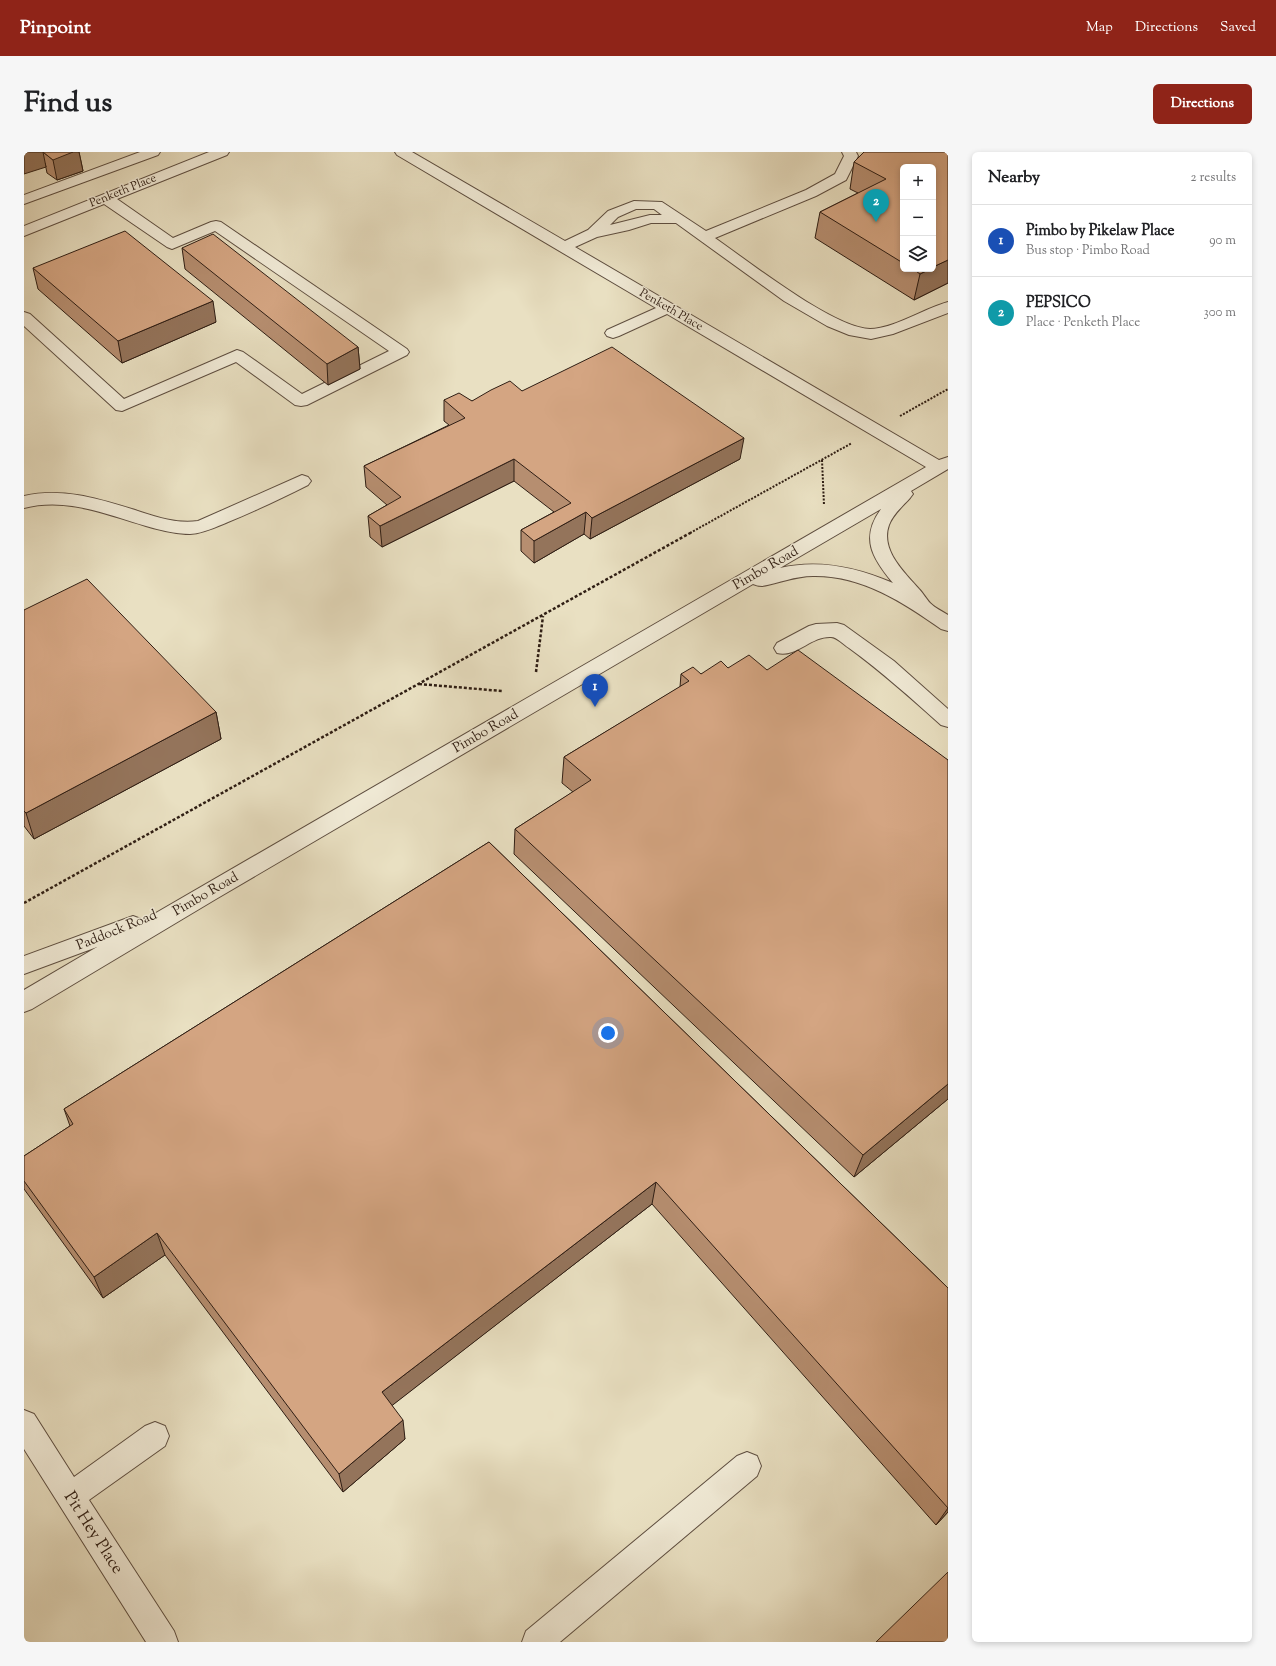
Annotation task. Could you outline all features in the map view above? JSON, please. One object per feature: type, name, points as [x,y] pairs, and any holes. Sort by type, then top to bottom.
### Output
[{"type":"street","points":[[24,200],[153,152]]},
{"type":"street","name":"Penketh Place","points":[[24,231],[222,152]]},
{"type":"street","name":"Penketh Place","points":[[402,152],[875,430],[944,465]]},
{"type":"street","points":[[704,237],[811,193],[841,177],[851,156],[849,152]]},
{"type":"street","points":[[24,317],[122,406],[237,355],[301,401],[401,352],[216,225],[172,244],[105,198]]},
{"type":"street","points":[[564,247],[592,233],[629,226],[650,219],[679,219],[790,298],[833,323],[855,332],[871,334],[893,330],[948,308]]},
{"type":"street","points":[[614,333],[668,308]]},
{"type":"street","name":"Pimbo Road","points":[[24,1002],[208,893],[944,465]]},
{"type":"street","points":[[922,478],[890,509],[880,525],[877,540],[890,566],[924,607]]},
{"type":"street","points":[[24,502],[42,499],[75,500],[153,522],[175,526],[200,526],[244,509],[302,481]]},
{"type":"street","points":[[716,597],[756,581],[776,575],[819,570],[840,572],[863,578],[924,607],[948,624]]},
{"type":"street","points":[[784,648],[816,631],[837,630],[887,666],[948,720]]},
{"type":"street","name":"Paddock Road","points":[[24,965],[121,930],[208,893]]},
{"type":"street","name":"Pit Hey Place","points":[[24,1424],[163,1642]]},
{"type":"street","points":[[70,1497],[155,1436]]},
{"type":"street","points":[[538,1642],[748,1466]]},
{"type":"path","points":[[24,903],[948,389]]},
{"type":"path","points":[[822,460],[825,523],[833,530]]},
{"type":"path","points":[[536,674],[543,615]]},
{"type":"path","points":[[419,684],[509,692]]},
{"type":"building","points":[[43,152],[73,152],[53,160]]},
{"type":"building","points":[[864,152],[948,152],[948,260],[936,266],[936,164],[900,164],[900,261],[820,212],[886,179],[854,162]]},
{"type":"building","points":[[125,231],[213,301],[118,341],[33,268]]},
{"type":"building","points":[[213,234],[358,347],[327,364],[182,248]]},
{"type":"building","points":[[612,347],[744,438],[592,518],[586,512],[534,541],[521,530],[571,503],[514,459],[380,526],[368,516],[401,497],[364,466],[465,418],[444,400],[459,393],[472,401],[510,381],[522,391]]},
{"type":"building","points":[[87,579],[216,712],[26,813],[24,811],[24,610]]},
{"type":"building","points":[[798,650],[948,760],[948,1084],[863,1155],[515,829],[591,780],[564,757],[689,681],[681,674],[693,667],[701,674],[721,661],[728,668],[749,655],[767,670]]},
{"type":"building","points":[[489,842],[948,1288],[948,1508],[656,1182],[382,1392],[403,1420],[339,1474],[157,1233],[94,1277],[24,1181],[24,1156],[73,1124],[64,1109]]},
{"type":"building","points":[[948,1572],[948,1642],[876,1642]]},
{"type":"place","name":"PEPSICO","points":[[876,222]]},
{"type":"place","name":"Pimbo by Pikelaw Place","points":[[595,707]]}]
